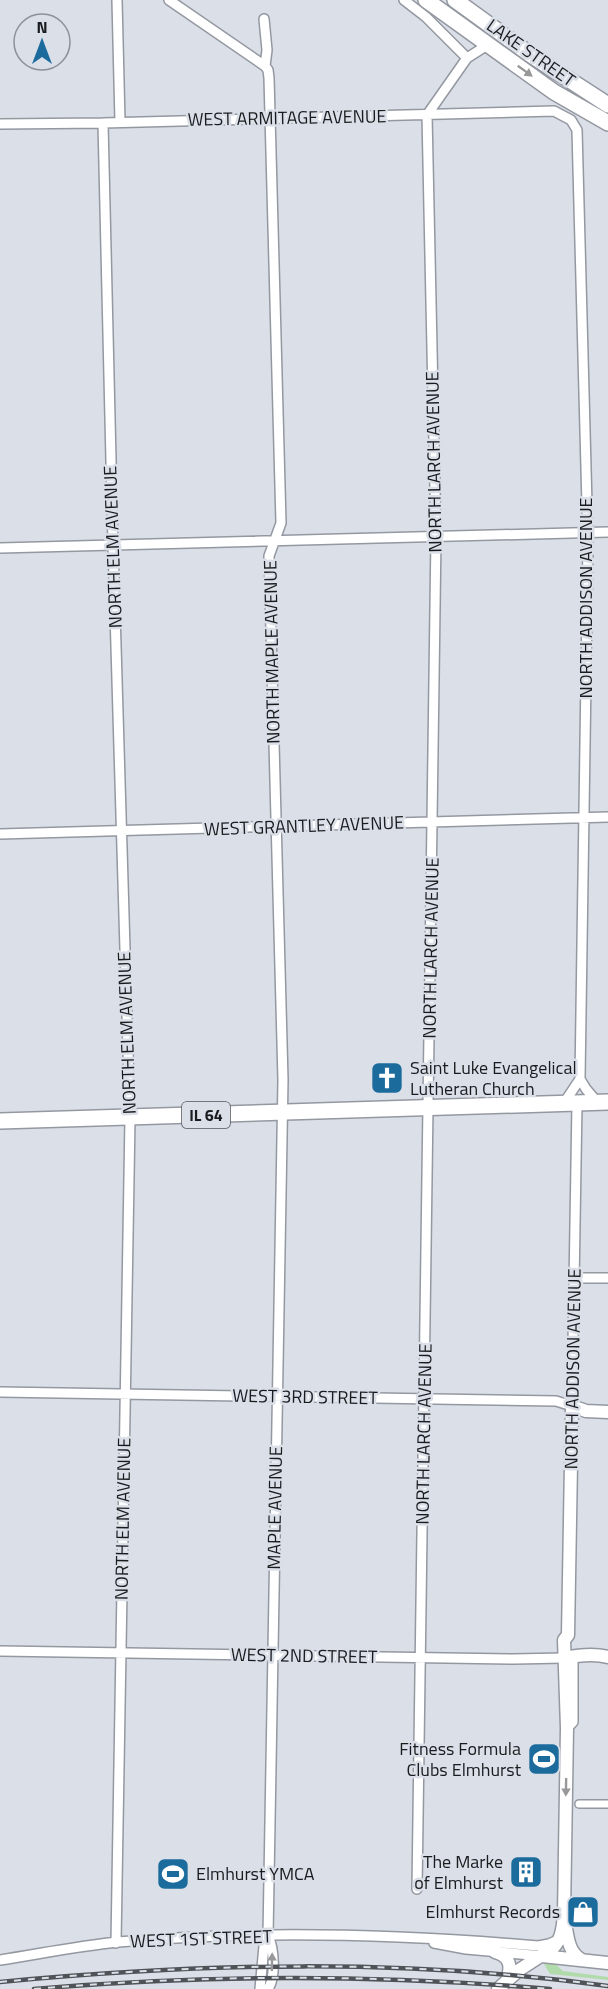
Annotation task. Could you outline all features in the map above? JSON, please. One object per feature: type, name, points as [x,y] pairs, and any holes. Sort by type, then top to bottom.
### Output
[{"type":"main road","name":"LAKE STREET","points":[[426,0],[554,92],[608,123]]},
{"type":"main road","name":"LAKE STREET","points":[[455,0],[531,55],[608,105]]},
{"type":"main road","name":"IL 64","points":[[0,1122],[602,1102]]},
{"type":"street","points":[[117,0],[120,122]]},
{"type":"street","points":[[169,0],[265,66],[269,78],[270,119]]},
{"type":"street","points":[[404,0],[426,17],[467,58]]},
{"type":"street","points":[[264,19],[265,66]]},
{"type":"street","points":[[427,115],[467,58],[489,44]]},
{"type":"street","name":"WEST ARMITAGE AVENUE","points":[[0,124],[554,111],[571,120]]},
{"type":"street","name":"NORTH LARCH AVENUE","points":[[417,1889],[436,536],[427,115]]},
{"type":"street","name":"NORTH MAPLE AVENUE","points":[[270,119],[281,523],[269,556],[283,1080]]},
{"type":"street","name":"NORTH ADDISON AVENUE","points":[[571,120],[577,130],[587,532],[580,1079]]},
{"type":"street","name":"NORTH ELM AVENUE","points":[[103,123],[112,545],[130,1118],[116,1942]]},
{"type":"street","points":[[0,548],[608,532]]},
{"type":"street","name":"WEST GRANTLEY AVENUE","points":[[0,834],[608,817]]},
{"type":"street","points":[[580,1079],[586,1089],[602,1102]]},
{"type":"street","points":[[570,1103],[580,1079]]},
{"type":"street","name":"MAPLE AVENUE","points":[[260,1989],[264,1946],[268,1936],[283,1080]]},
{"type":"street","name":"NORTH ADDISON AVENUE","points":[[559,1940],[564,1914],[570,1725],[569,1660],[564,1640],[568,1635],[575,1278],[570,1103]]},
{"type":"street","points":[[575,1278],[608,1278]]},
{"type":"street","name":"WEST 3RD STREET","points":[[0,1392],[556,1401],[586,1411],[608,1412]]},
{"type":"street","name":"WEST 2ND STREET","points":[[0,1651],[569,1660],[608,1658]]},
{"type":"street","points":[[579,1804],[608,1804]]},
{"type":"street","points":[[564,1914],[573,1954],[583,1960]]},
{"type":"street","name":"MAPLE AVENUE","points":[[268,1936],[273,1953],[271,1986],[268,1989]]},
{"type":"street","name":"WEST 1ST STREET","points":[[0,1960],[116,1942],[192,1937],[433,1938],[538,1946],[559,1940]]},
{"type":"street","name":"WEST 1ST STREET","points":[[404,1938],[466,1949],[608,1963]]},
{"type":"street","points":[[502,1984],[553,1948],[559,1940]]},
{"type":"street","points":[[495,1952],[506,1956],[509,1960],[510,1970],[502,1984]]},
{"type":"green space","points":[[554,1963],[563,1971],[608,1977],[608,1980],[550,1974],[544,1964]]},
{"type":"railway","points":[[0,1982],[152,1971],[304,1966],[456,1971],[608,1986]]},
{"type":"railway","points":[[34,1989],[228,1978],[356,1978],[550,1989]]},
{"type":"place","name":"Saint Luke Evangelical Lutheran Church","points":[[387,1078]]},
{"type":"place","name":"Fitness Formula Clubs Elmhurst","points":[[544,1759]]},
{"type":"place","name":"The Marke of Elmhurst","points":[[526,1872]]},
{"type":"place","name":"Elmhurst YMCA","points":[[173,1874]]},
{"type":"place","name":"Elmhurst Records","points":[[583,1912]]}]
